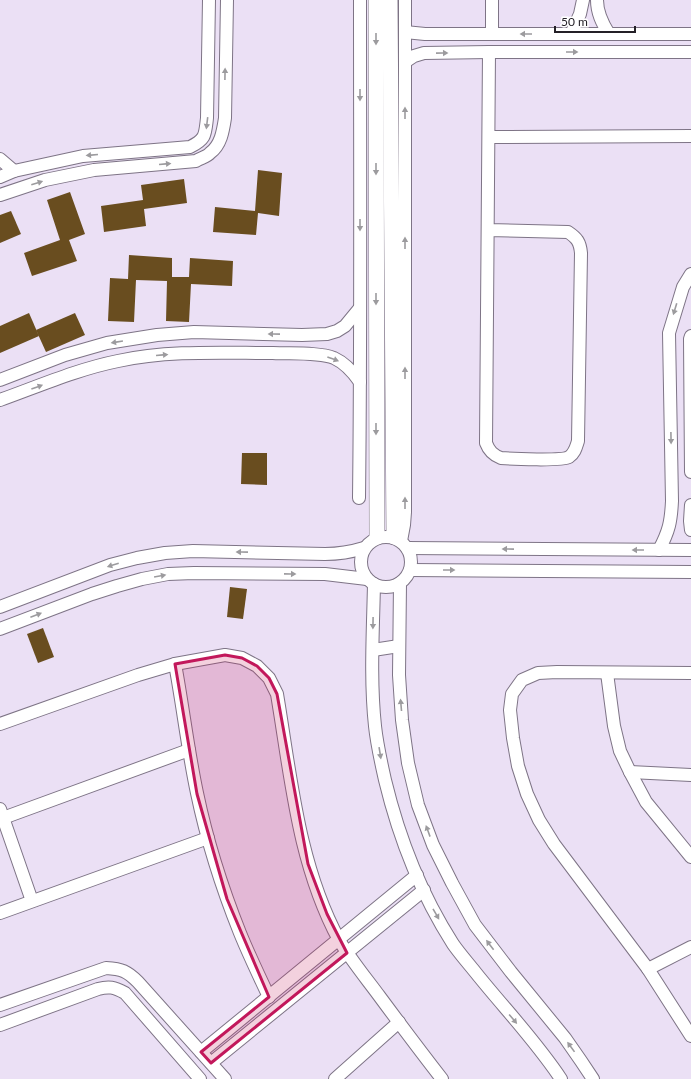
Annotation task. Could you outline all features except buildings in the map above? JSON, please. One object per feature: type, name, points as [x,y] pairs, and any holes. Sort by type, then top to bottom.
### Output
[{"type":"street","points":[[0,177],[14,171],[83,156],[190,147],[200,142],[205,133],[207,118],[210,0]]},
{"type":"street","points":[[0,195],[44,180],[94,170],[196,161],[210,154],[218,144],[223,131],[227,0]]},
{"type":"street","points":[[358,498],[360,382],[360,0]]},
{"type":"street","points":[[376,0],[377,537]]},
{"type":"street","points":[[0,629],[92,594],[142,579],[168,574],[325,574],[370,582],[383,587],[392,586],[406,577],[410,570],[411,562],[410,555],[401,542],[398,83],[390,0]]},
{"type":"street","points":[[398,83],[406,62],[405,0]]},
{"type":"street","points":[[492,0],[492,34]]},
{"type":"street","points":[[571,34],[580,14],[583,0]]},
{"type":"street","points":[[597,0],[599,14],[609,34]]},
{"type":"street","points":[[405,32],[425,34],[691,34]]},
{"type":"street","points":[[406,62],[414,56],[424,54],[489,52],[691,52]]},
{"type":"street","points":[[488,230],[568,232],[575,237],[580,244],[578,441],[576,450],[569,457],[559,459],[501,458],[494,455],[489,450],[486,443],[489,52]]},
{"type":"street","points":[[488,137],[691,136]]},
{"type":"street","points":[[0,158],[14,171]]},
{"type":"street","points":[[659,550],[671,518],[672,501],[669,333],[682,287],[691,274]]},
{"type":"street","points":[[0,380],[65,354],[107,343],[157,335],[194,332],[302,335],[327,334],[337,331],[345,326],[359,309]]},
{"type":"street","points":[[300,354],[306,351],[309,343],[302,335]]},
{"type":"street","points":[[691,336],[691,472]]},
{"type":"street","points":[[0,400],[76,372],[118,361],[161,355],[204,352],[324,356],[341,362],[353,372],[360,382]]},
{"type":"street","points":[[672,501],[691,501]]},
{"type":"street","points":[[691,505],[691,530]]},
{"type":"street","points":[[561,1079],[550,1062],[486,986],[454,945],[429,901],[408,855],[392,808],[380,758],[372,678],[373,650],[370,582],[362,572],[360,564],[361,556],[364,548],[370,542],[377,537],[385,536],[401,542],[612,550],[691,550]]},
{"type":"street","points":[[0,607],[110,566],[137,558],[165,553],[193,551],[325,554],[345,553],[364,548]]},
{"type":"street","points":[[612,550],[612,571]]},
{"type":"street","points":[[410,570],[691,572]]},
{"type":"street","points":[[400,582],[399,675],[402,720],[408,763],[418,805],[433,845],[475,925],[565,1038],[593,1079]]},
{"type":"street","points":[[373,650],[399,646]]},
{"type":"street","points":[[0,724],[175,664],[225,655],[242,658],[257,666],[269,678],[277,694],[300,834],[308,864],[324,908],[347,953],[442,1079]]},
{"type":"street","points":[[175,664],[183,708],[188,750],[208,838],[230,908],[240,934],[269,997]]},
{"type":"street","points":[[691,673],[557,672],[538,674],[522,680],[512,694],[510,710],[518,766],[539,820],[554,844],[648,969],[691,1036]]},
{"type":"street","points":[[606,673],[614,726],[620,751],[646,802],[691,857]]},
{"type":"street","points":[[32,901],[2,814],[188,750]]},
{"type":"street","points":[[630,772],[691,775]]},
{"type":"street","points":[[0,913],[208,838]]},
{"type":"street","points":[[201,1052],[417,875]]},
{"type":"street","points":[[211,1063],[424,890]]},
{"type":"street","points":[[648,969],[691,947]]},
{"type":"street","points":[[0,1006],[106,968],[118,968],[129,974],[138,982],[225,1079]]},
{"type":"street","points":[[0,1025],[98,989],[107,987],[116,988],[125,993],[200,1079]]},
{"type":"street","points":[[335,1079],[399,1022]]},
{"type":"highlighted area","points":[[225,655],[242,658],[257,666],[269,678],[277,694],[308,864],[327,914],[347,953],[211,1063],[201,1052],[269,997],[227,899],[197,794],[175,664]]}]
